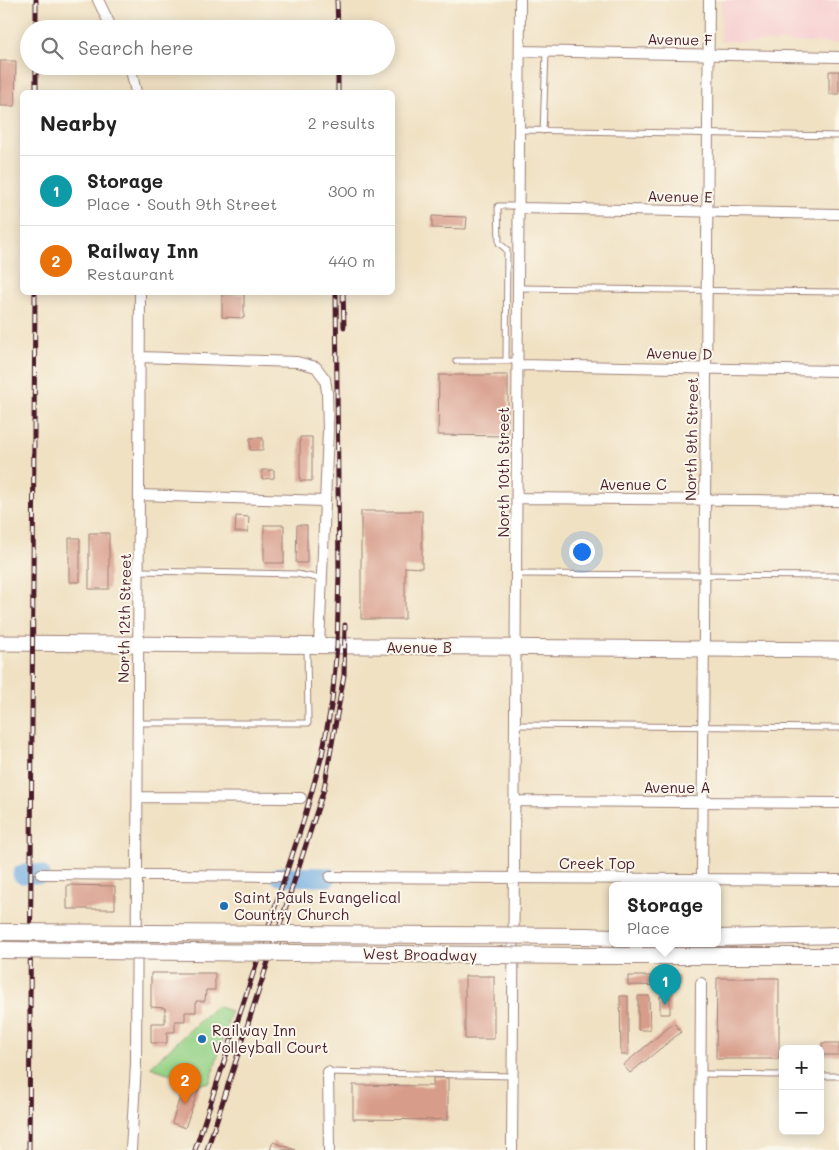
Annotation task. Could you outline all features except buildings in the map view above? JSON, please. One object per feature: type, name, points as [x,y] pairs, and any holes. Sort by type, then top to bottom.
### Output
[{"type":"main road","name":"West Broadway","points":[[0,932],[609,937]]},
{"type":"main road","points":[[721,938],[839,934]]},
{"type":"main road","name":"West Broadway","points":[[0,950],[586,956],[839,956]]},
{"type":"main road","points":[[803,957],[839,965]]},
{"type":"street","points":[[98,0],[108,20]]},
{"type":"street","name":"North 10th Street","points":[[512,1150],[512,945],[519,363],[520,0]]},
{"type":"street","name":"North 9th Street","points":[[702,879],[709,0]]},
{"type":"street","name":"Avenue F","points":[[520,51],[839,57]]},
{"type":"street","points":[[132,75],[136,90]]},
{"type":"street","name":"Avenue E","points":[[520,207],[839,214]]},
{"type":"street","name":"North 12th Street","points":[[131,1150],[136,1064],[140,295]]},
{"type":"street","points":[[140,357],[297,362],[308,364],[321,372],[325,378],[327,392],[322,579],[313,646]]},
{"type":"street","name":"Avenue D","points":[[519,363],[839,371]]},
{"type":"street","points":[[140,494],[324,501]]},
{"type":"street","name":"Avenue C","points":[[518,498],[839,500]]},
{"type":"street","name":"Avenue B","points":[[0,643],[839,650]]},
{"type":"street","points":[[138,797],[301,798]]},
{"type":"street","name":"Avenue A","points":[[515,801],[839,803]]},
{"type":"street","points":[[41,874],[280,876]]},
{"type":"street","name":"Creek Top","points":[[330,877],[839,880]]},
{"type":"street","points":[[700,982],[700,1150]]},
{"type":"street","points":[[328,1072],[329,1150]]},
{"type":"lane","points":[[543,131],[546,52]]},
{"type":"lane","points":[[520,130],[839,136]]},
{"type":"lane","points":[[506,360],[507,250],[499,243],[498,206],[520,207]]},
{"type":"lane","points":[[519,288],[839,292]]},
{"type":"lane","points":[[456,361],[506,360],[519,363]]},
{"type":"lane","points":[[140,571],[297,574],[322,579]]},
{"type":"lane","points":[[517,574],[839,576]]},
{"type":"lane","points":[[138,723],[308,723],[313,646]]},
{"type":"lane","points":[[516,725],[839,728]]},
{"type":"lane","points":[[328,1072],[513,1076]]},
{"type":"lane","points":[[700,1074],[779,1075]]},
{"type":"lane","points":[[824,1076],[839,1076]]},
{"type":"shaded area","points":[[722,0],[839,0],[839,43],[720,41]]},
{"type":"green space","name":"Railway Inn Volleyball Court","points":[[216,1006],[231,1011],[210,1082],[200,1084],[150,1067]]},
{"type":"waterway","points":[[22,874],[40,874]]},
{"type":"waterway","points":[[280,876],[328,877]]},
{"type":"railway","points":[[36,0],[36,20]]},
{"type":"railway","points":[[337,0],[338,20]]},
{"type":"railway","points":[[36,75],[36,90]]},
{"type":"railway","points":[[338,75],[338,90]]},
{"type":"railway","points":[[29,1150],[35,295]]},
{"type":"railway","points":[[195,1150],[304,819],[322,755],[332,701],[337,646],[339,574],[336,295]]},
{"type":"railway","points":[[343,295],[344,327]]},
{"type":"railway","points":[[207,1150],[324,789],[344,675],[345,625]]},
{"type":"place","name":"Saint Pauls Evangelical Country Church","points":[[224,906]]},
{"type":"place","name":"Storage","points":[[665,1005]]},
{"type":"place","name":"Railway Inn Volleyball Court","points":[[202,1039]]},
{"type":"place","name":"Railway Inn","points":[[185,1104]]}]
